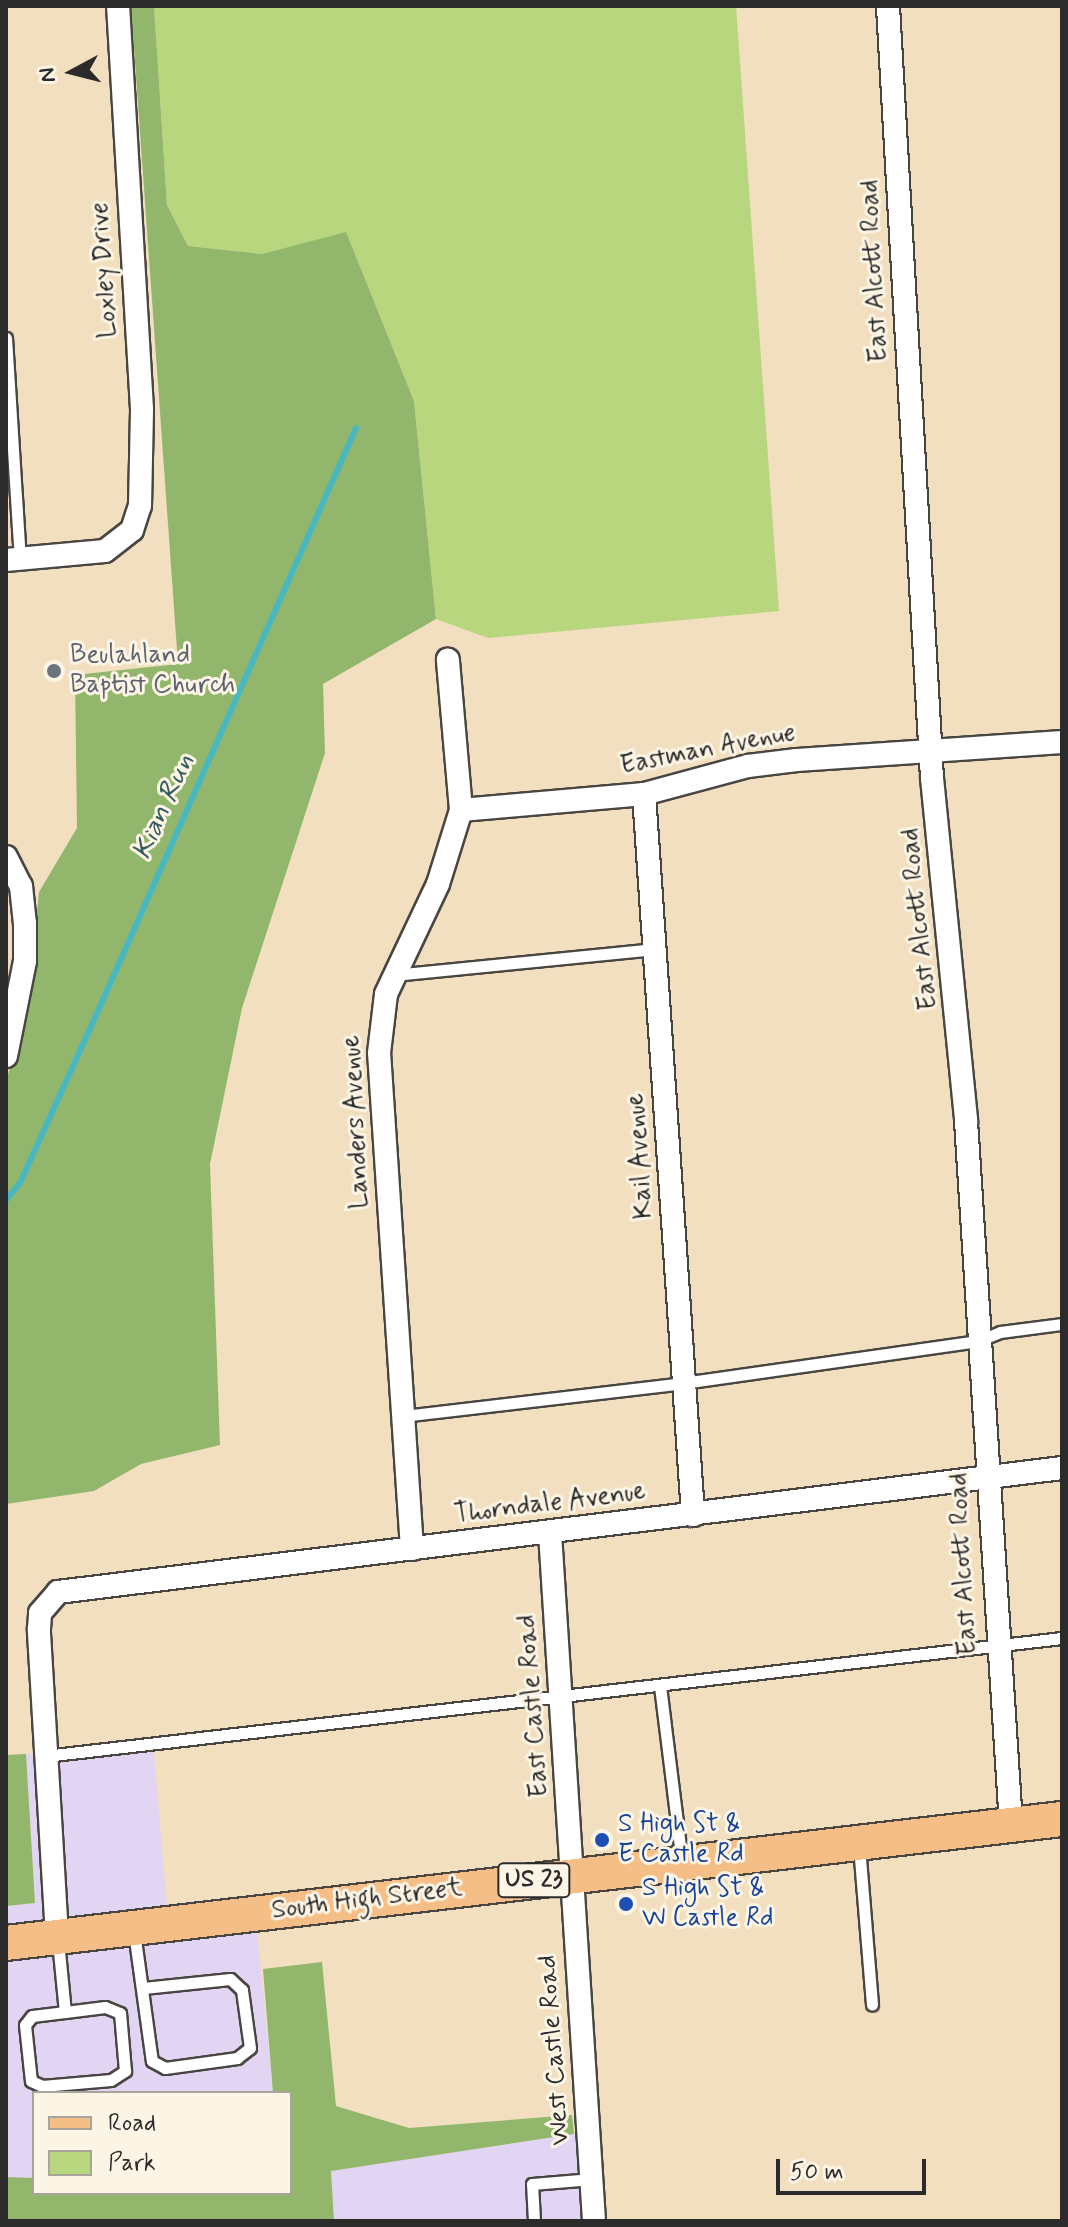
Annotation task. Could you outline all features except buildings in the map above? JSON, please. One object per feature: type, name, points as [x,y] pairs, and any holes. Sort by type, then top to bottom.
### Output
[{"type":"main road","name":"South High Street","points":[[6,1943],[1062,1819]]},
{"type":"street","name":"Loxley Drive","points":[[13,559],[105,551],[132,530],[143,482],[142,409],[118,6]]},
{"type":"street","name":"East Alcott Road","points":[[888,6],[931,751],[954,967],[1011,1825]]},
{"type":"street","name":"Landers Avenue","points":[[412,1549],[379,1053],[381,1011],[393,975],[438,884],[461,810],[448,660]]},
{"type":"street","name":"Eastman Avenue","points":[[461,810],[644,794],[748,766],[1062,742]]},
{"type":"street","name":"Kail Avenue","points":[[644,794],[693,1515]]},
{"type":"street","points":[[6,857],[21,886],[25,961],[6,1056]]},
{"type":"street","name":"Thorndale Avenue","points":[[45,1756],[39,1629],[48,1600],[70,1589],[550,1533],[1062,1468]]},
{"type":"street","name":"East Castle Road","points":[[550,1533],[573,1875]]},
{"type":"street","points":[[45,1756],[57,1936]]},
{"type":"street","name":"West Castle Road","points":[[573,1875],[594,2221]]},
{"type":"lane","points":[[6,338],[13,559]]},
{"type":"lane","points":[[393,975],[656,949]]},
{"type":"lane","points":[[403,1416],[683,1383],[978,1341],[1000,1332],[1062,1324]]},
{"type":"lane","points":[[45,1756],[1062,1638]]},
{"type":"lane","points":[[660,1686],[682,1862]]},
{"type":"lane","points":[[858,1842],[872,2004]]},
{"type":"lane","points":[[133,1927],[152,2061],[165,2068],[237,2058],[250,2048],[242,1990],[230,1979],[143,1988]]},
{"type":"lane","points":[[57,1936],[65,2012]]},
{"type":"lane","points":[[105,2007],[120,2013],[125,2071],[111,2080],[42,2086],[31,2081],[25,2025],[32,2016],[65,2012],[105,2007]]},
{"type":"lane","points":[[534,2221],[532,2184],[592,2179]]},
{"type":"shaded area","points":[[153,1741],[169,1932],[256,1923],[273,2091],[32,2091],[32,2178],[6,2177],[6,1906],[35,1903],[26,1754]]},
{"type":"shaded area","points":[[574,2134],[598,2134],[604,2221],[334,2221],[331,2171]]},
{"type":"green space","points":[[131,6],[154,6],[167,205],[188,246],[262,254],[346,232],[414,401],[436,619],[323,684],[325,753],[242,1008],[210,1164],[220,1445],[141,1464],[94,1491],[6,1504],[6,1082],[28,1004],[39,892],[77,828],[75,675],[178,664]]},
{"type":"green space","points":[[154,6],[736,6],[779,611],[488,638],[436,619],[414,401],[346,233],[262,254],[188,246],[167,205]]},
{"type":"green space","points":[[26,1754],[35,1903],[6,1906],[6,1755]]},
{"type":"green space","points":[[322,1962],[336,2106],[409,2128],[572,2115],[574,2134],[331,2171],[334,2221],[6,2221],[6,2177],[32,2178],[32,2195],[292,2195],[292,2091],[273,2091],[263,1969]]},
{"type":"waterway","name":"Kian Run","points":[[6,1200],[20,1183],[90,1029],[356,428]]},
{"type":"place","name":"Beulahland Baptist Church","points":[[54,671]]},
{"type":"place","name":"S High St & E Castle Rd","points":[[602,1840]]},
{"type":"place","name":"S High St & W Castle Rd","points":[[626,1904]]}]
